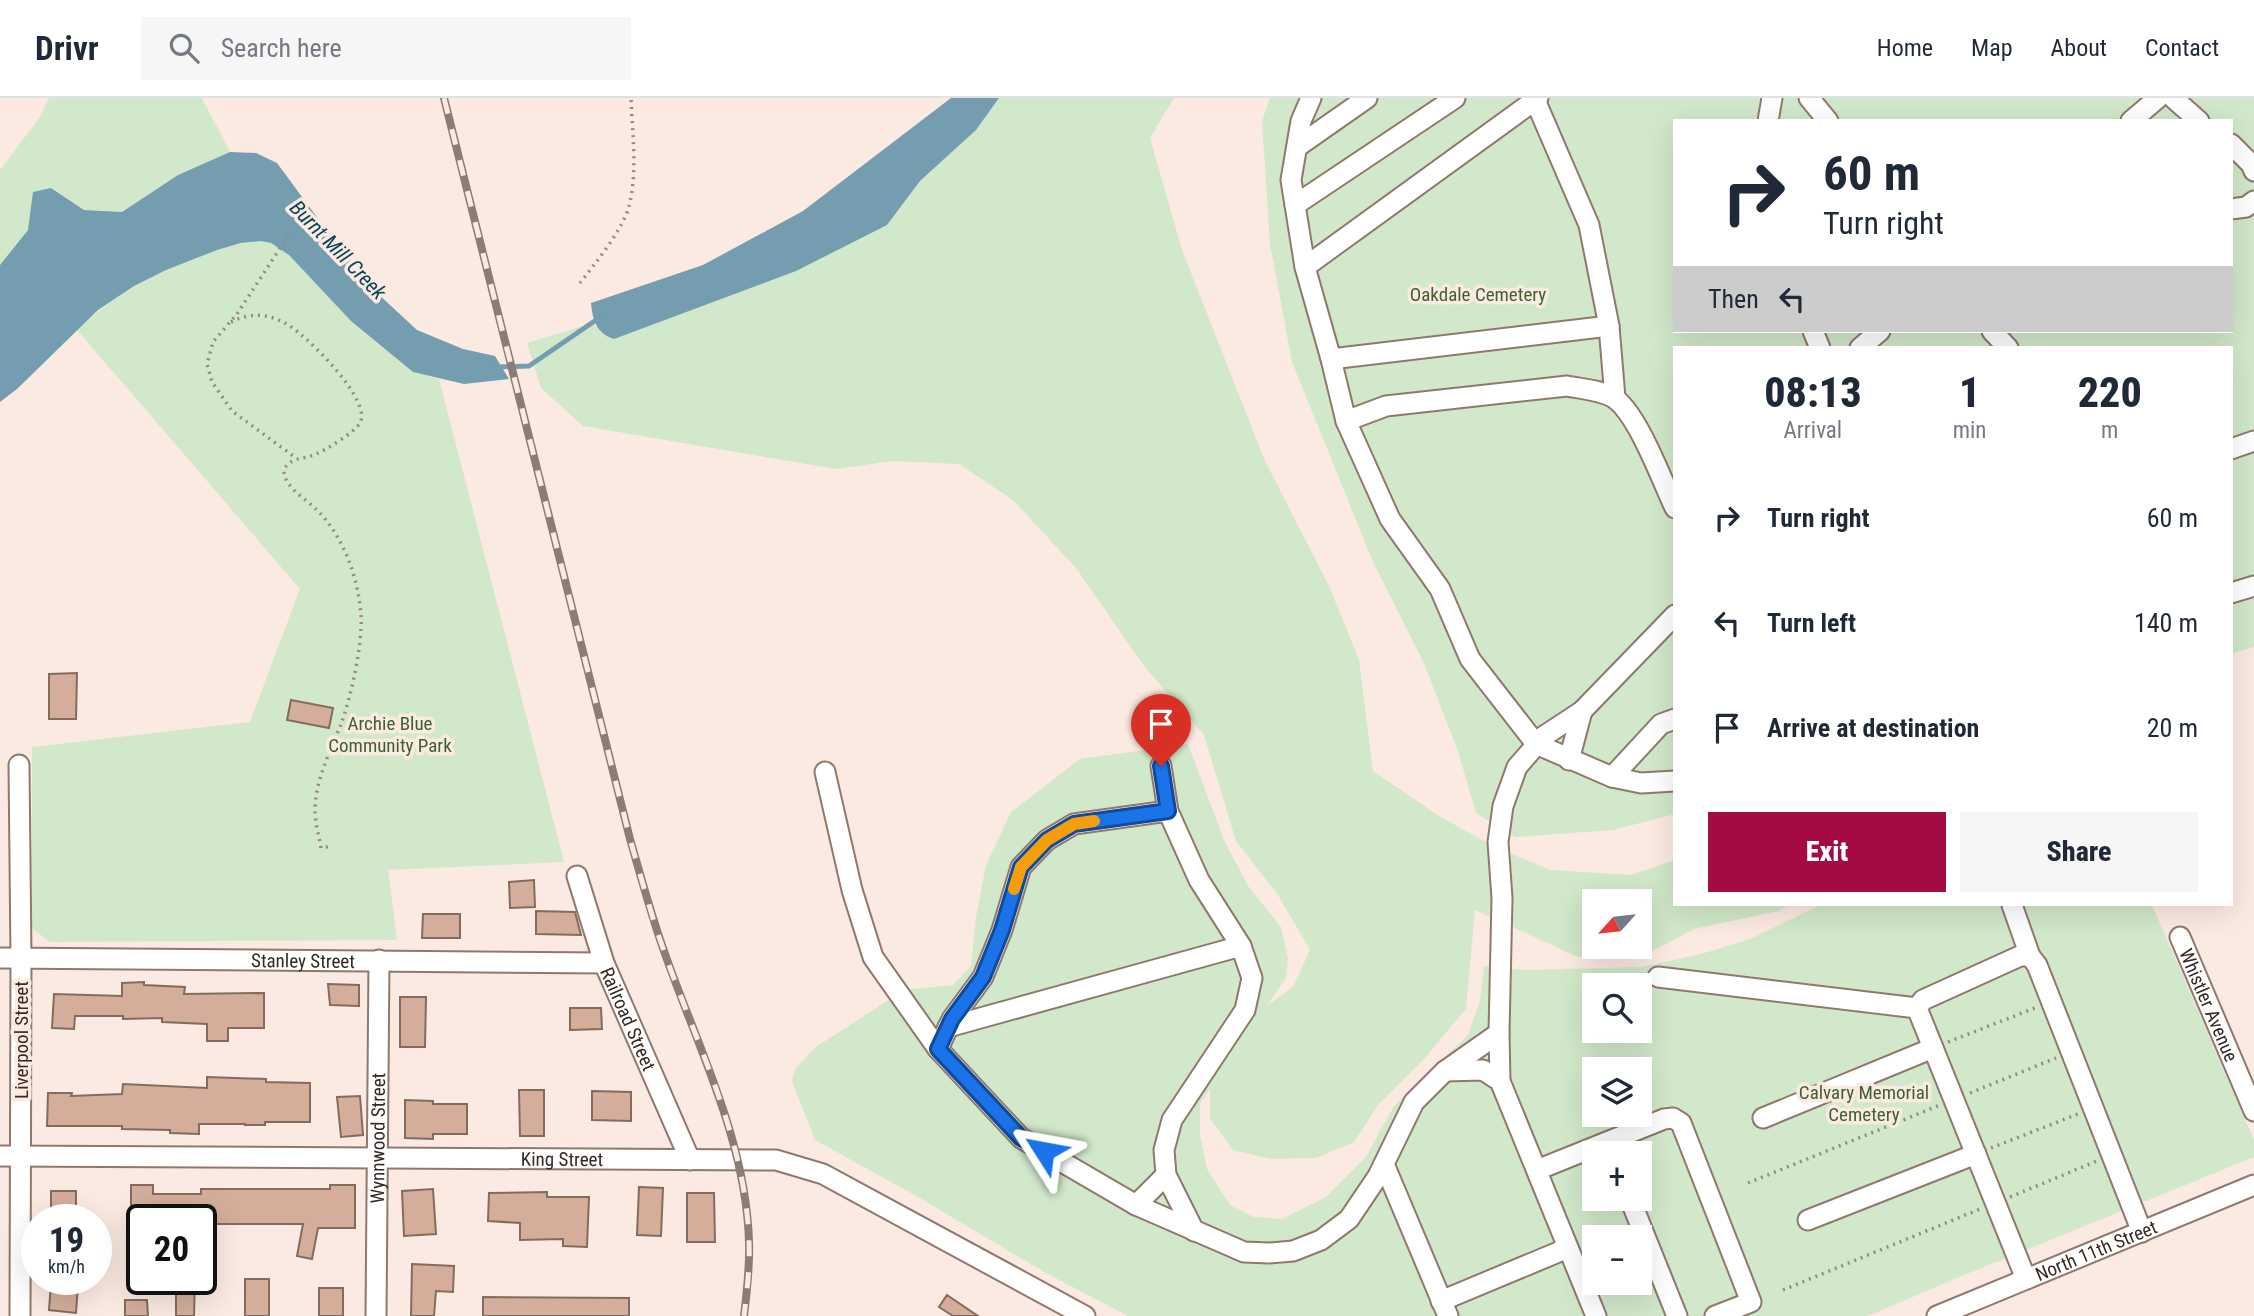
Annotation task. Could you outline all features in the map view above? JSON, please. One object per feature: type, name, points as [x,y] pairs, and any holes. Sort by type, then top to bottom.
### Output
[{"type":"street","points":[[1311,98],[1301,121],[1291,180],[1304,267],[1346,421],[1390,519],[1440,589],[1470,659],[1536,744],[1612,777],[1642,783],[1673,781]]},
{"type":"street","points":[[1297,147],[1367,98]]},
{"type":"street","points":[[1295,205],[1455,98]]},
{"type":"street","points":[[1768,119],[1772,98]]},
{"type":"street","points":[[1809,98],[1826,119]]},
{"type":"street","points":[[2173,98],[2197,119]]},
{"type":"street","points":[[1304,267],[1536,99],[1589,225],[1609,326],[1615,398]]},
{"type":"street","points":[[2133,119],[2152,100]]},
{"type":"street","points":[[2233,146],[2251,164],[2254,171]]},
{"type":"street","points":[[2233,209],[2246,207],[2254,201]]},
{"type":"street","points":[[1331,359],[1609,326]]},
{"type":"street","points":[[1994,333],[2006,346]]},
{"type":"street","points":[[1346,421],[1386,406],[1567,386],[1595,391],[1615,398],[1633,419],[1673,504]]},
{"type":"street","points":[[2233,448],[2254,441]]},
{"type":"street","points":[[2233,592],[2254,586]]},
{"type":"street","points":[[1596,1316],[1500,1081],[1502,898],[1498,858],[1503,806],[1517,767],[1536,744],[1582,711],[1673,617]]},
{"type":"street","points":[[1569,760],[1582,711]]},
{"type":"street","points":[[1612,777],[1661,724],[1673,720]]},
{"type":"street","name":"Liverpool Street","points":[[19,765],[20,1316]]},
{"type":"street","points":[[1161,766],[1168,811],[1199,880],[1241,946],[1252,978],[1245,1010],[1172,1120],[1164,1150],[1166,1175],[1194,1231]]},
{"type":"street","points":[[825,772],[852,890],[873,957],[938,1049],[1021,1138],[1136,1205],[1244,1252],[1293,1251],[1321,1240],[1349,1219],[1384,1164],[1414,1102],[1445,1071],[1499,1033]]},
{"type":"street","points":[[938,1049],[948,1027],[983,977],[1002,930],[1021,867],[1047,840],[1074,824],[1168,811]]},
{"type":"street","name":"Railroad Street","points":[[577,876],[604,963],[690,1160]]},
{"type":"street","points":[[2012,906],[2142,1232]]},
{"type":"street","name":"Whistler Avenue","points":[[2180,937],[2254,1111]]},
{"type":"street","points":[[948,1027],[1241,946]]},
{"type":"street","points":[[1917,1008],[1923,1000],[2020,956],[2030,956]]},
{"type":"street","name":"Stanley Street","points":[[0,958],[604,963]]},
{"type":"street","name":"Wynnwood Street","points":[[376,1316],[379,961]]},
{"type":"street","points":[[1658,977],[1917,1008]]},
{"type":"street","points":[[1917,1008],[2026,1279]]},
{"type":"street","points":[[1763,1118],[1933,1048]]},
{"type":"street","points":[[1445,1071],[1483,1070],[1500,1081]]},
{"type":"street","points":[[1622,1141],[1664,1119],[1674,1118],[1681,1123],[1751,1302],[1715,1316]]},
{"type":"street","points":[[1808,1220],[1976,1154]]},
{"type":"street","name":"King Street","points":[[0,1156],[765,1159],[823,1174],[1085,1316]]},
{"type":"street","points":[[1537,1170],[1582,1156]]},
{"type":"street","points":[[1384,1164],[1445,1308],[1568,1248]]},
{"type":"street","points":[[1136,1205],[1166,1175]]},
{"type":"street","name":"North 11th Street","points":[[1937,1316],[2254,1185]]},
{"type":"street","points":[[1635,1211],[1677,1316]]},
{"type":"path","points":[[580,284],[605,252],[629,208],[632,178],[631,98]]},
{"type":"path","points":[[288,236],[231,322],[209,349],[206,364],[212,382],[232,411],[296,458]]},
{"type":"path","points":[[231,322],[246,316],[264,316],[293,327],[332,367],[361,406],[361,420],[357,426],[320,452],[296,458],[284,469],[285,479],[325,518],[337,535],[351,567],[361,617],[361,637],[345,711],[325,764],[315,808],[321,848],[332,846]]},
{"type":"path","points":[[1933,1048],[2052,1002]]},
{"type":"path","points":[[1748,1183],[2071,1052]]},
{"type":"path","points":[[1976,1154],[2093,1108]]},
{"type":"path","points":[[1783,1290],[2112,1155]]},
{"type":"green space","points":[[49,98],[202,98],[230,152],[178,175],[122,212],[84,210],[51,188],[28,230],[0,265],[0,170],[40,117]]},
{"type":"green space","name":"Calvary Memorial Cemetery","points":[[999,98],[1174,98],[1150,138],[1182,250],[1265,461],[1329,586],[1359,660],[1373,771],[1439,816],[1493,846],[1550,870],[1631,875],[1673,861],[1673,906],[1787,906],[1778,911],[1694,929],[1652,951],[1652,889],[1582,889],[1582,957],[1578,957],[1475,910],[1466,1009],[1423,1060],[1378,1105],[1354,1142],[1316,1158],[1270,1159],[1233,1150],[1210,1119],[1210,1089],[1200,1103],[1200,1135],[1207,1169],[1230,1205],[1254,1217],[1282,1219],[1326,1197],[1365,1158],[1394,1106],[1468,1035],[1480,1001],[1484,966],[1525,970],[1642,967],[1701,954],[1750,939],[1818,906],[2152,906],[2254,1140],[2254,1157],[1868,1316],[1128,1316],[1044,1272],[920,1198],[815,1140],[792,1081],[795,1069],[816,1047],[904,990],[953,985],[971,966],[976,917],[986,865],[1011,812],[1080,759],[1188,744],[1224,840],[1248,886],[1281,927],[1288,959],[1286,978],[1267,1006],[1293,987],[1310,950],[1278,895],[1236,841],[1204,735],[1144,666],[1076,568],[1013,500],[959,464],[893,461],[836,469],[583,426],[541,388],[527,343],[593,323],[604,335],[887,225],[920,181],[976,130]]},
{"type":"green space","name":"Oakdale Cemetery","points":[[1270,98],[2254,98],[2254,647],[2233,653],[2233,346],[1673,346],[1673,815],[1613,830],[1515,837],[1476,813],[1458,751],[1423,661],[1373,562],[1292,362],[1270,244],[1262,121]]},
{"type":"green space","name":"Archie Blue Community Park","points":[[261,241],[271,243],[289,255],[351,320],[413,372],[439,379],[564,862],[388,870],[397,940],[50,942],[32,928],[32,747],[250,722],[300,589],[77,330],[116,298],[162,271],[211,251]]},
{"type":"water","points":[[951,98],[999,98],[976,130],[920,181],[887,225],[796,271],[614,339],[596,326],[591,303],[703,265],[803,211]]},
{"type":"water","points":[[230,152],[256,153],[277,163],[376,292],[417,330],[463,349],[495,356],[509,379],[464,384],[413,372],[351,321],[289,255],[271,243],[261,241],[217,250],[134,286],[98,310],[17,389],[0,402],[0,265],[28,230],[33,192],[51,188],[84,210],[122,212],[178,175]]},
{"type":"building","points":[[77,673],[76,719],[49,719],[49,674]]},
{"type":"building","points":[[291,700],[333,708],[329,728],[287,720]]},
{"type":"building","points":[[534,880],[535,907],[510,908],[509,882]]},
{"type":"building","points":[[536,911],[575,912],[581,935],[536,934]]},
{"type":"building","points":[[423,914],[460,914],[460,938],[422,938]]},
{"type":"building","points":[[144,982],[144,985],[185,987],[184,994],[264,993],[264,1028],[228,1028],[228,1041],[207,1041],[207,1024],[162,1022],[162,1018],[75,1016],[74,1029],[52,1028],[54,994],[122,996],[122,983]]},
{"type":"building","points":[[328,984],[359,985],[359,1006],[330,1005]]},
{"type":"building","points":[[400,997],[426,997],[425,1047],[400,1047]]},
{"type":"building","points":[[570,1008],[601,1008],[602,1029],[570,1030]]},
{"type":"building","points":[[207,1077],[310,1083],[310,1122],[265,1122],[265,1125],[199,1124],[199,1134],[170,1133],[170,1130],[122,1129],[122,1126],[47,1126],[48,1093],[72,1093],[71,1096],[122,1094],[123,1084],[207,1088]]},
{"type":"building","points":[[519,1090],[544,1090],[544,1136],[520,1136]]},
{"type":"building","points":[[592,1091],[631,1092],[631,1121],[592,1120]]},
{"type":"building","points":[[360,1096],[363,1135],[341,1137],[337,1097]]},
{"type":"building","points":[[405,1100],[433,1101],[433,1104],[467,1104],[467,1134],[433,1134],[433,1139],[405,1138]]},
{"type":"building","points":[[131,1185],[153,1185],[153,1194],[201,1194],[201,1189],[330,1189],[330,1185],[355,1185],[355,1228],[318,1228],[312,1259],[297,1256],[303,1224],[217,1224],[217,1204],[131,1204]]},
{"type":"building","points":[[639,1187],[663,1188],[661,1236],[637,1235]]},
{"type":"building","points":[[433,1189],[436,1234],[404,1236],[402,1191]]},
{"type":"building","points":[[51,1191],[76,1191],[76,1204],[51,1204]]},
{"type":"building","points":[[547,1192],[547,1197],[589,1197],[587,1247],[563,1246],[563,1239],[520,1240],[520,1223],[488,1221],[489,1193]]},
{"type":"building","points":[[687,1193],[714,1193],[715,1242],[687,1242]]},
{"type":"building","points":[[412,1264],[454,1266],[453,1292],[436,1291],[434,1316],[411,1316]]},
{"type":"building","points":[[245,1279],[269,1279],[269,1316],[245,1316]]},
{"type":"building","points":[[319,1288],[343,1288],[343,1316],[319,1316]]},
{"type":"building","points":[[50,1295],[77,1295],[76,1313],[49,1310]]},
{"type":"building","points":[[176,1295],[195,1295],[194,1316],[176,1316]]},
{"type":"building","points":[[947,1295],[978,1316],[953,1316],[939,1307]]},
{"type":"building","points":[[483,1297],[629,1298],[629,1316],[483,1316]]},
{"type":"building","points":[[125,1300],[147,1300],[148,1316],[125,1316]]},
{"type":"waterway","name":"Burnt Mill Creek","points":[[498,367],[529,366],[599,318]]},
{"type":"railway","points":[[444,98],[630,839],[659,937],[718,1093],[739,1166],[749,1242],[744,1316]]},
{"type":"slow traffic","points":[[1014,889],[1021,867],[1047,840],[1074,824],[1094,821]]},
{"type":"route","points":[[1044,1151],[1021,1138],[938,1049],[952,1019],[983,977],[1002,930],[1021,867],[1047,840],[1074,824],[1168,811],[1161,766]]}]
